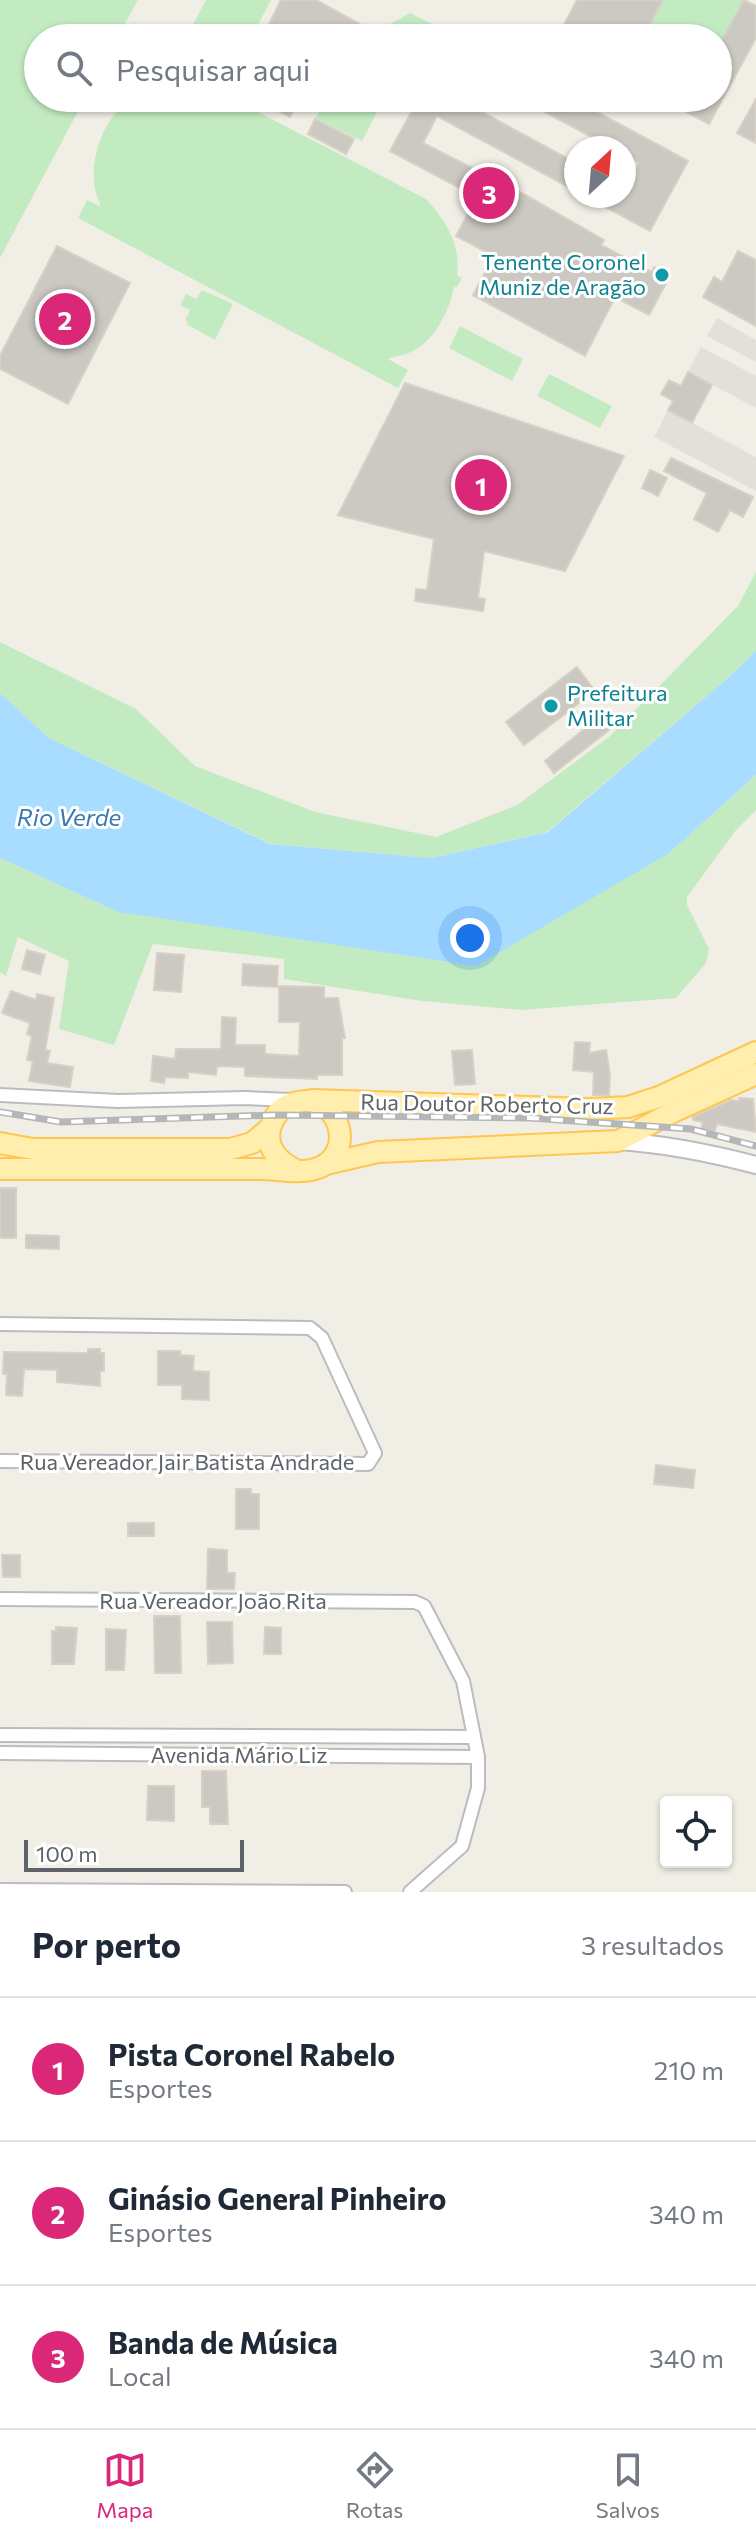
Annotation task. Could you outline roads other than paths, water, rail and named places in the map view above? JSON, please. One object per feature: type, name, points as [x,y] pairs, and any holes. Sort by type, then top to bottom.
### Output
[{"type":"main road","name":"Rua Doutor Roberto Cruz","points":[[300,1101],[590,1109],[628,1107],[659,1097],[756,1052]]},
{"type":"main road","points":[[0,1169],[298,1171],[313,1170],[378,1152],[618,1141],[756,1074]]},
{"type":"main road","points":[[298,1171],[285,1165],[275,1155],[269,1142],[275,1115],[287,1105],[300,1101],[315,1101],[326,1107],[339,1128],[340,1142],[326,1164]]},
{"type":"main road","points":[[0,1143],[33,1149],[230,1149],[252,1143],[270,1128]]},
{"type":"street","name":"Rua Doutor Roberto Cruz","points":[[0,1095],[118,1101],[245,1098],[300,1101]]},
{"type":"street","points":[[618,1141],[655,1143],[756,1165]]},
{"type":"street","name":"Rua Vereador Jair Batista Andrade","points":[[0,1324],[310,1328],[322,1338],[375,1453],[368,1464],[0,1461]]},
{"type":"street","name":"Rua Vereador João Rita","points":[[0,1599],[415,1602],[424,1606],[432,1616],[463,1681],[474,1737]]},
{"type":"street","name":"Avenida Mário Liz","points":[[0,1735],[474,1737]]},
{"type":"street","points":[[410,1892],[462,1846],[478,1788],[478,1757],[474,1737]]},
{"type":"street","name":"Avenida Mário Liz","points":[[0,1753],[478,1757]]},
{"type":"street","points":[[0,1890],[345,1892]]},
{"type":"water","name":"Rio Verde","points":[[756,651],[756,775],[668,854],[476,966],[118,912],[0,858],[0,693],[49,738],[270,844],[431,858],[548,832]]},
{"type":"railway","points":[[0,1112],[61,1122],[275,1115],[530,1118],[691,1129],[756,1146]]},
{"type":"place","name":"Banda de Música","points":[[489,193]]},
{"type":"place","name":"Tenente Coronel Muniz de Aragão","points":[[662,275]]},
{"type":"place","name":"Ginásio General Pinheiro","points":[[65,319]]},
{"type":"place","name":"Pista Coronel Rabelo","points":[[481,485]]},
{"type":"place","name":"Prefeitura Militar","points":[[551,706]]}]
